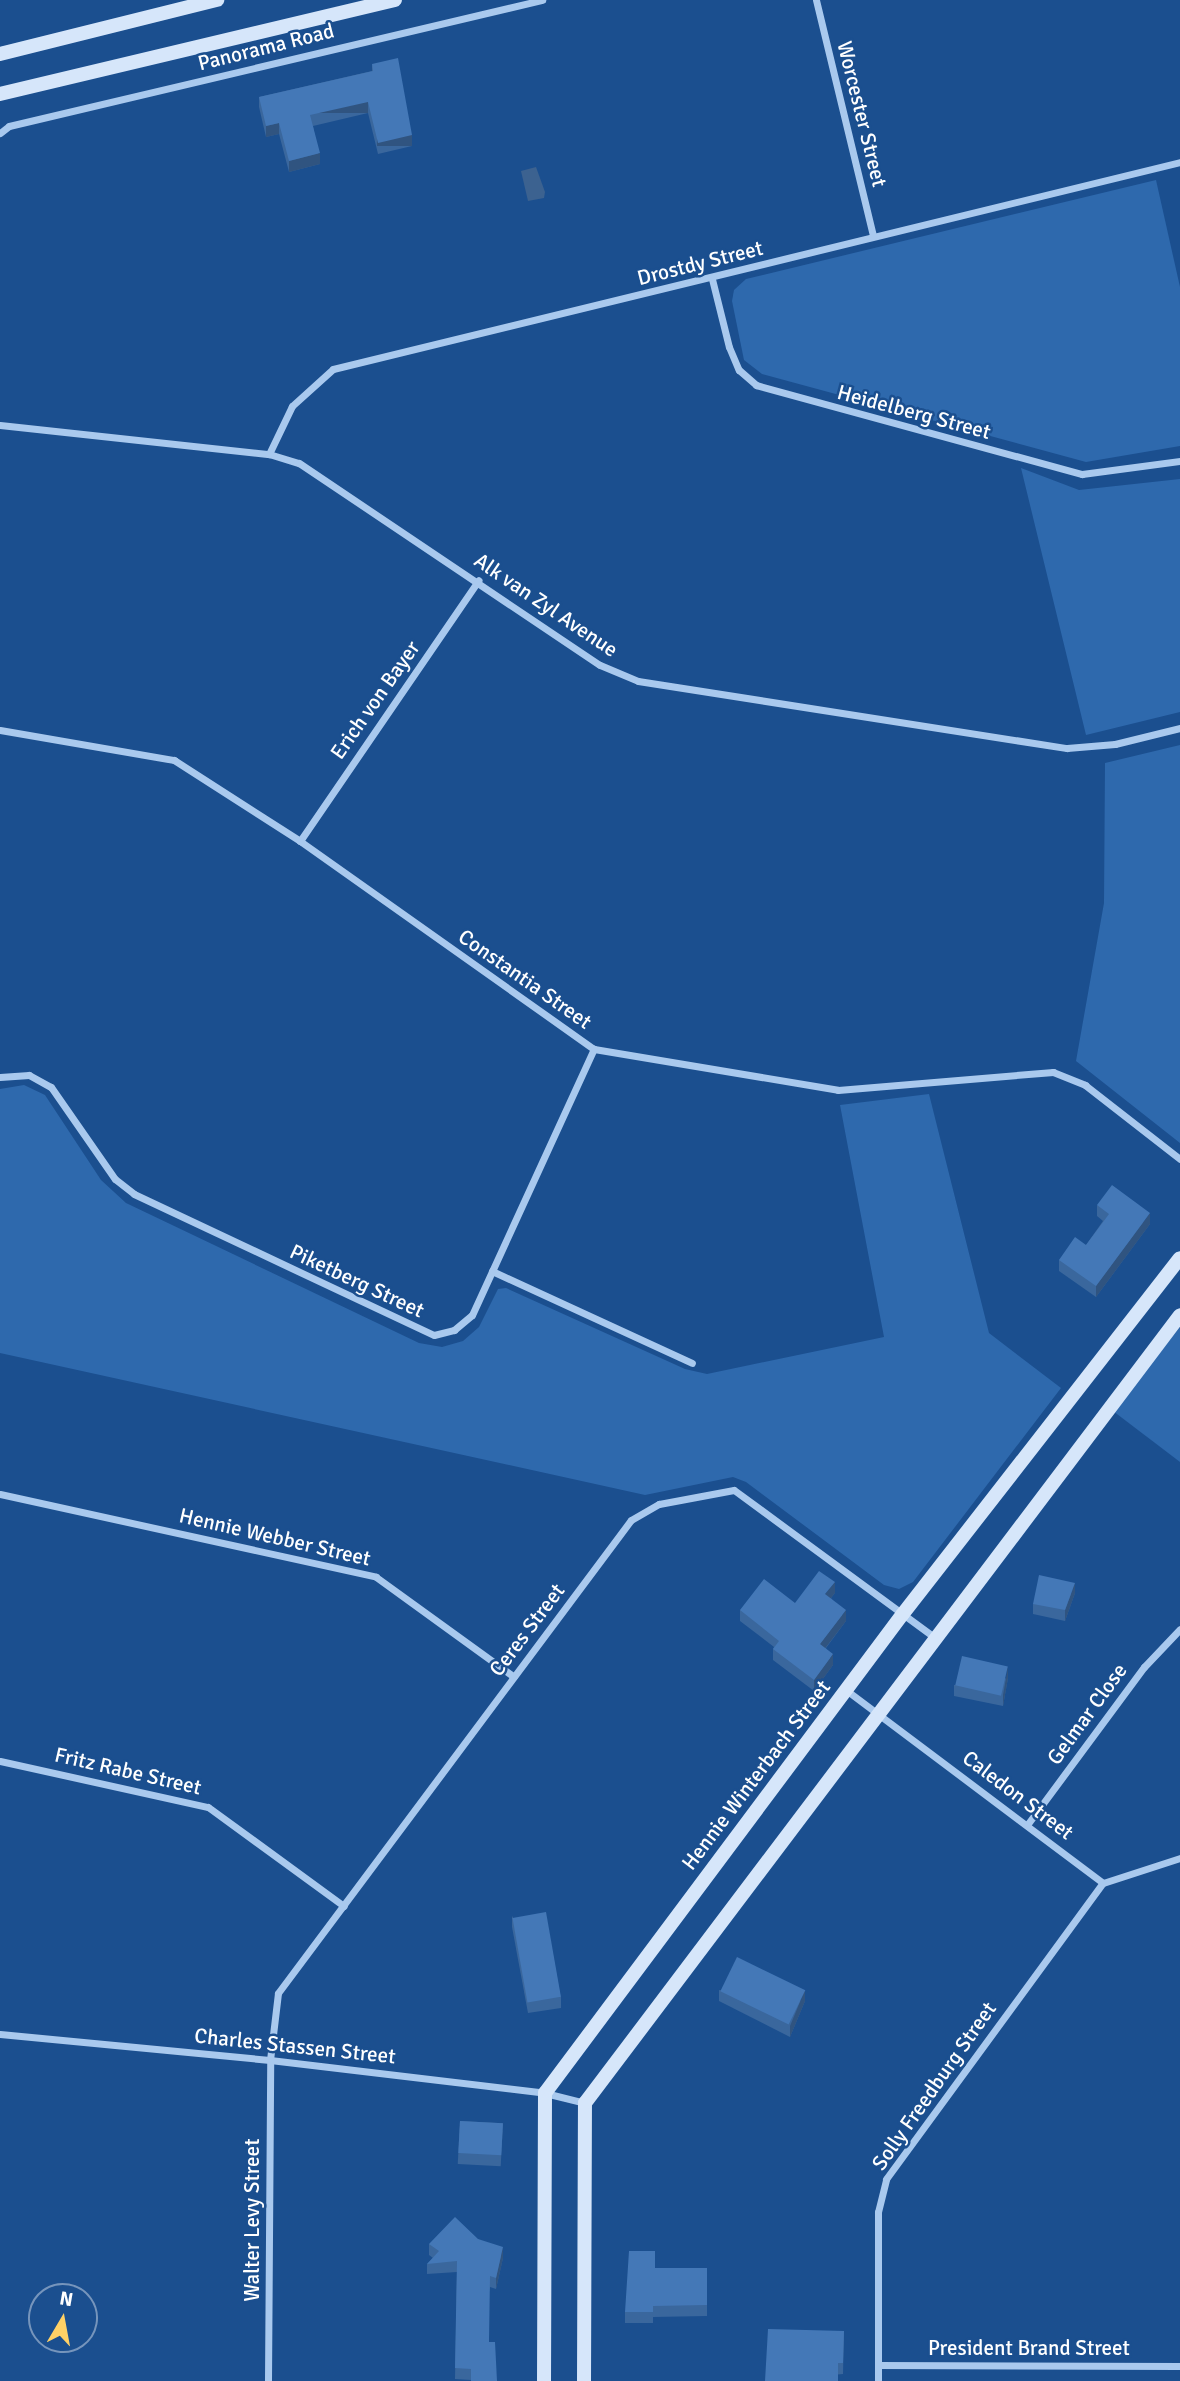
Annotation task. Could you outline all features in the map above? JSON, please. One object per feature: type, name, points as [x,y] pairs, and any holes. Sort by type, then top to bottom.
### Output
[{"type":"street","points":[[0,54],[217,0]]},
{"type":"street","points":[[0,94],[395,0]]},
{"type":"street","name":"Panorama Road","points":[[0,133],[9,126],[542,0]]},
{"type":"street","name":"Worcester Street","points":[[816,0],[873,235]]},
{"type":"street","name":"Drostdy Street","points":[[269,454],[292,406],[333,369],[712,279],[873,235],[1180,163]]},
{"type":"street","name":"Heidelberg Street","points":[[712,279],[729,347],[739,370],[756,385],[1082,474],[1180,461]]},
{"type":"street","name":"Alk van Zyl Avenue","points":[[0,425],[269,454],[321,474],[600,665],[638,681],[1066,748],[1102,747],[1180,728]]},
{"type":"street","name":"Erich von Bayer","points":[[300,841],[479,580]]},
{"type":"street","name":"Constantia Street","points":[[0,730],[174,760],[300,841],[594,1049],[838,1090],[1053,1072],[1085,1085],[1180,1158]]},
{"type":"street","name":"Piketberg Street","points":[[0,1077],[29,1075],[51,1087],[115,1179],[134,1194],[423,1332],[444,1334],[465,1323],[492,1271],[594,1049]]},
{"type":"street","name":"Hennie Winterbach Street","points":[[545,2093],[902,1615],[1180,1258]]},
{"type":"street","points":[[492,1271],[691,1363]]},
{"type":"street","points":[[584,2381],[585,2103],[934,1637],[1180,1315]]},
{"type":"street","name":"Ceres Street","points":[[270,2060],[278,1993],[631,1520],[659,1504],[722,1489],[750,1498],[934,1637]]},
{"type":"street","name":"Hennie Webber Street","points":[[0,1494],[376,1577],[514,1677]]},
{"type":"street","name":"Gelmar Close","points":[[1027,1825],[1144,1667],[1180,1629]]},
{"type":"street","name":"Caledon Street","points":[[846,1690],[879,1711],[1103,1883]]},
{"type":"street","name":"Fritz Rabe Street","points":[[0,1761],[208,1807],[344,1906]]},
{"type":"street","points":[[1103,1883],[1180,1858]]},
{"type":"street","name":"Solly Freedburg Street","points":[[877,2381],[878,2213],[886,2179],[1103,1883]]},
{"type":"street","name":"Charles Stassen Street","points":[[0,2034],[270,2060],[545,2093],[585,2103]]},
{"type":"street","name":"Walter Levy Street","points":[[268,2381],[270,2060]]},
{"type":"street","points":[[544,2381],[545,2093]]},
{"type":"street","name":"President Brand Street","points":[[878,2365],[1180,2366]]},
{"type":"shaded area","points":[[536,167],[545,192],[544,198],[528,201],[521,171]]},
{"type":"shaded area","points":[[1156,180],[1180,287],[1180,446],[1086,462],[762,374],[744,360],[732,301],[734,290],[746,279]]},
{"type":"shaded area","points":[[1021,468],[1079,490],[1180,479],[1180,712],[1086,735]]},
{"type":"shaded area","points":[[1180,745],[1180,1143],[1076,1061],[1104,903],[1105,763]]},
{"type":"shaded area","points":[[24,1085],[45,1095],[101,1180],[126,1203],[419,1343],[442,1347],[463,1341],[479,1327],[498,1289],[506,1288],[685,1369],[707,1374],[884,1337],[840,1105],[929,1094],[989,1333],[1061,1388],[913,1582],[899,1589],[884,1585],[746,1482],[733,1477],[645,1495],[0,1353],[0,1089]]},
{"type":"shaded area","points":[[1180,1327],[1180,1462],[1113,1411]]},
{"type":"building","points":[[398,58],[412,135],[378,143],[368,102],[310,115],[320,153],[289,161],[279,123],[266,126],[259,97],[373,71],[372,64]]},
{"type":"building","points":[[1112,1185],[1150,1213],[1096,1286],[1059,1260],[1075,1237],[1086,1245],[1109,1214],[1097,1205]]},
{"type":"building","points":[[819,1571],[835,1582],[825,1594],[846,1610],[820,1644],[833,1654],[814,1680],[773,1649],[779,1641],[740,1610],[764,1579],[795,1603]]},
{"type":"building","points":[[1039,1575],[1075,1583],[1065,1610],[1033,1604]]},
{"type":"building","points":[[962,1656],[1008,1667],[1001,1696],[955,1685]]},
{"type":"building","points":[[546,1912],[561,1997],[527,2003],[513,1918]]},
{"type":"building","points":[[737,1957],[805,1990],[789,2024],[720,1991]]},
{"type":"building","points":[[460,2121],[503,2123],[501,2155],[458,2153]]},
{"type":"building","points":[[455,2217],[478,2239],[503,2247],[496,2278],[490,2276],[489,2342],[495,2342],[497,2381],[471,2381],[471,2369],[455,2368],[457,2261],[427,2264],[439,2251],[429,2244]]},
{"type":"building","points":[[629,2251],[655,2251],[655,2268],[707,2268],[707,2305],[653,2306],[653,2312],[625,2312]]},
{"type":"building","points":[[768,2329],[844,2331],[843,2363],[838,2363],[838,2381],[765,2381]]}]
